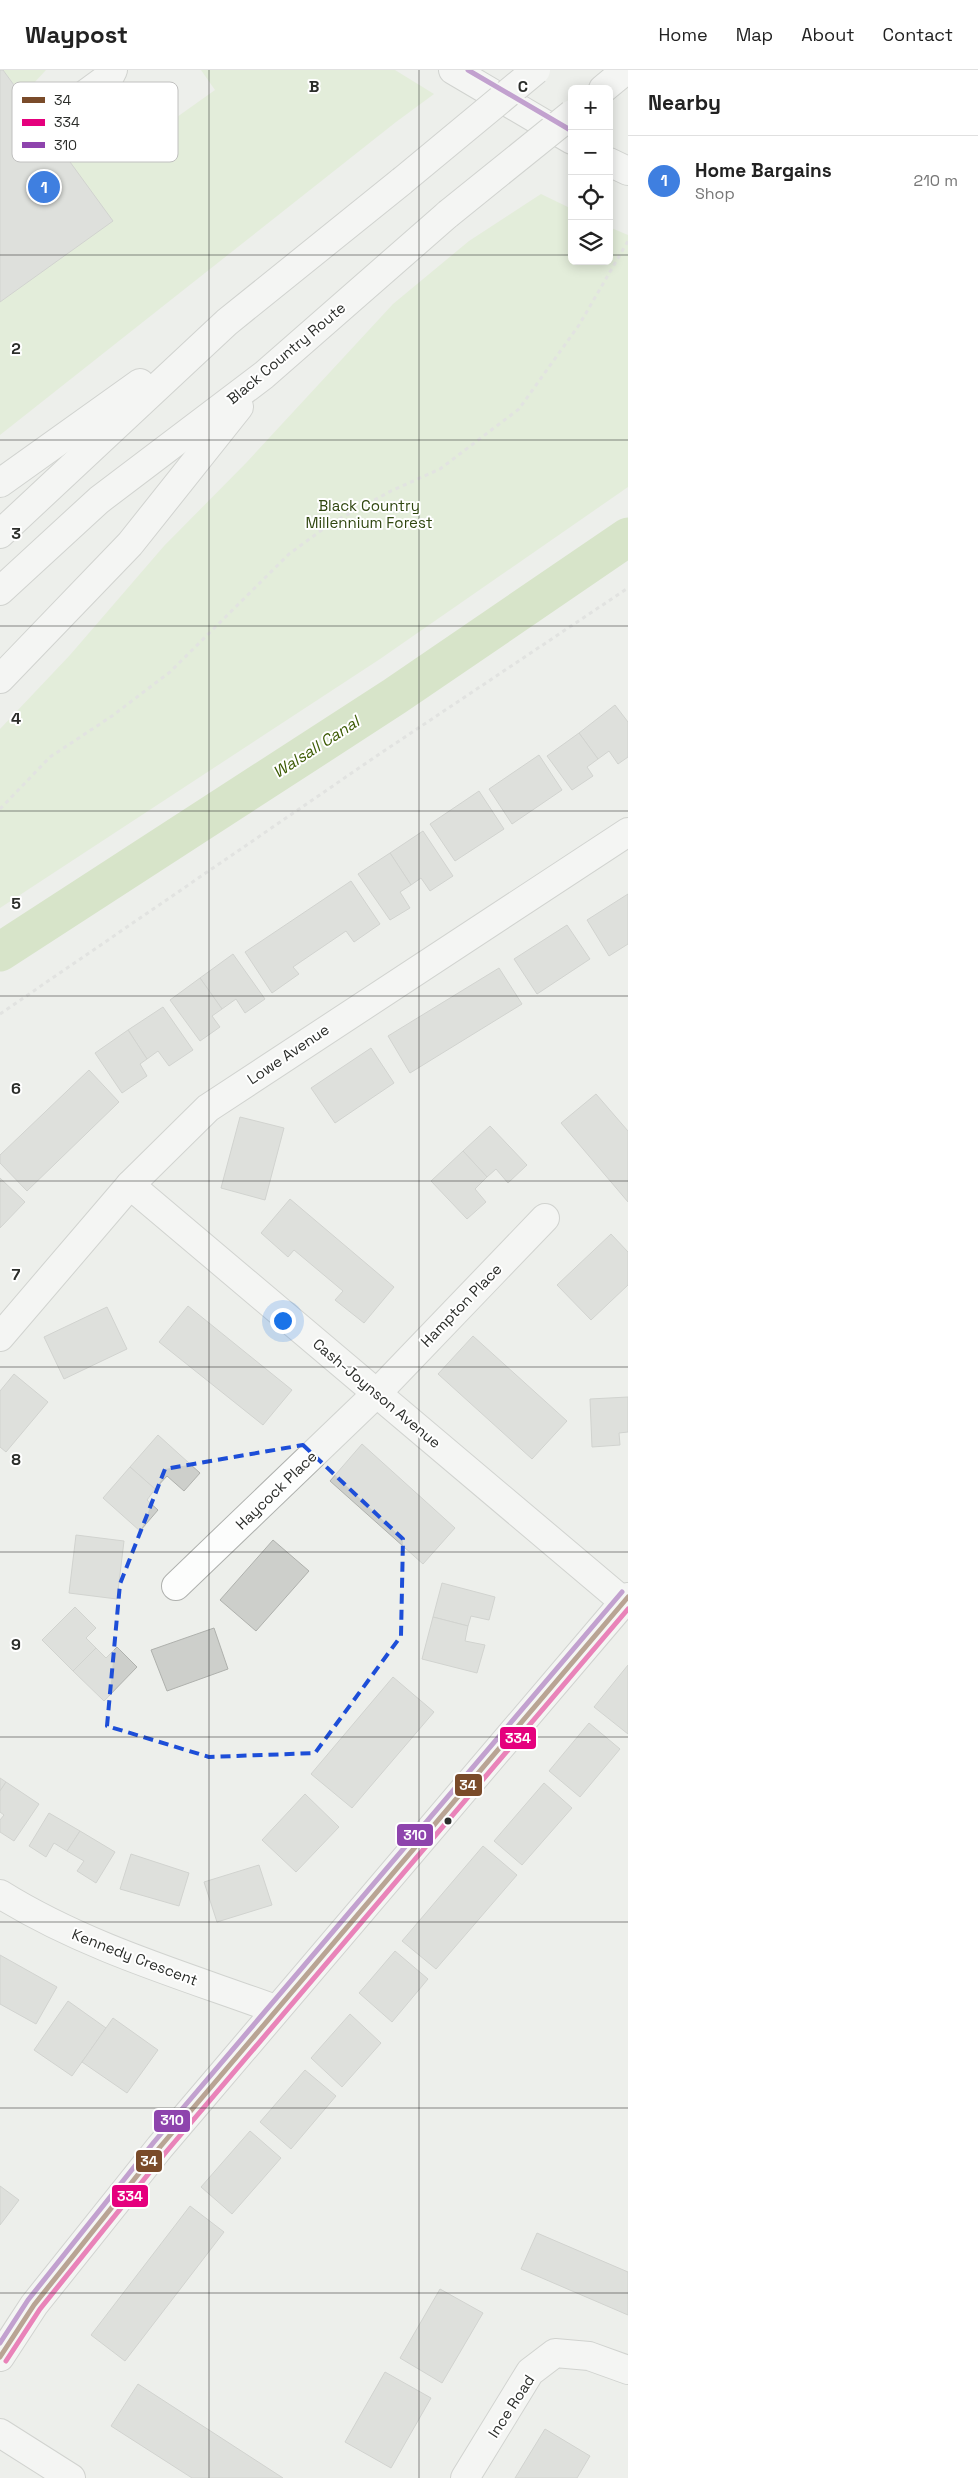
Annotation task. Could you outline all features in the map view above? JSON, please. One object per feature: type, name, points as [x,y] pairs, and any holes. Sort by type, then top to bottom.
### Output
[{"type":"main road","points":[[102,82],[110,76],[113,70]]},
{"type":"main road","points":[[453,70],[568,138]]},
{"type":"main road","points":[[0,483],[227,322],[536,70]]},
{"type":"main road","points":[[608,85],[626,70]]},
{"type":"main road","name":"Black Country Route","points":[[0,591],[99,500],[264,375],[448,214],[568,117]]},
{"type":"main road","points":[[613,164],[628,171]]},
{"type":"main road","points":[[0,534],[227,322]]},
{"type":"main road","points":[[0,679],[130,544],[264,375]]},
{"type":"main road","name":"Lowe Avenue","points":[[0,1337],[130,1185],[208,1108],[628,832]]},
{"type":"main road","name":"Cash-Joynson Avenue","points":[[130,1185],[626,1600]]},
{"type":"main road","name":"Hampton Place","points":[[377,1393],[545,1218]]},
{"type":"main road","name":"Haycock Place","points":[[176,1586],[377,1393]]},
{"type":"main road","points":[[0,2357],[34,2305],[160,2147],[626,1600]]},
{"type":"main road","name":"Kennedy Crescent","points":[[0,1894],[28,1912],[91,1942],[276,2010]]},
{"type":"main road","name":"Ince Road","points":[[465,2478],[530,2372],[555,2353],[589,2356],[628,2370]]},
{"type":"main road","points":[[0,2433],[71,2478]]},
{"type":"path","points":[[0,809],[50,757],[112,716],[170,672],[289,554],[330,524],[391,491],[440,470],[519,409],[579,325],[628,241]]},
{"type":"path","points":[[0,1014],[378,755],[628,588]]},
{"type":"highlighted area","points":[[303,1445],[403,1539],[401,1636],[315,1753],[209,1757],[107,1726],[120,1584],[165,1469]]},
{"type":"green space","points":[[3,70],[46,70],[35,82],[12,82]]},
{"type":"green space","points":[[201,70],[395,70],[434,94],[0,435],[0,302],[112,221],[70,162],[178,162],[178,116],[215,90]]},
{"type":"green space","name":"Black Country Millennium Forest","points":[[541,194],[568,207],[568,265],[613,265],[613,229],[628,235],[628,487],[380,659],[0,908],[0,729],[70,655],[164,546],[246,463],[393,304],[469,241]]},
{"type":"building","points":[[0,70],[3,70],[12,82],[12,162],[70,162],[113,221],[0,302]]},
{"type":"building","points":[[615,705],[628,722],[628,757],[618,764],[609,751],[598,759],[579,733]]},
{"type":"building","points":[[579,733],[598,759],[587,767],[593,776],[572,790],[547,756]]},
{"type":"building","points":[[539,755],[562,790],[512,824],[489,789]]},
{"type":"building","points":[[479,791],[504,829],[455,861],[430,824]]},
{"type":"building","points":[[423,831],[453,876],[430,891],[421,878],[411,885],[390,853]]},
{"type":"building","points":[[390,853],[411,885],[400,892],[410,908],[390,920],[358,874]]},
{"type":"building","points":[[351,881],[380,924],[354,942],[346,931],[293,967],[299,974],[272,993],[245,952]]},
{"type":"building","points":[[628,894],[628,944],[609,956],[587,920]]},
{"type":"building","points":[[567,925],[590,959],[537,994],[514,959]]},
{"type":"building","points":[[233,954],[265,999],[245,1013],[236,999],[222,1009],[200,978]]},
{"type":"building","points":[[499,968],[522,1004],[410,1073],[388,1036]]},
{"type":"building","points":[[200,978],[222,1009],[212,1016],[220,1027],[200,1041],[170,1000]]},
{"type":"building","points":[[163,1007],[193,1050],[169,1066],[158,1051],[147,1059],[128,1030]]},
{"type":"building","points":[[128,1030],[147,1059],[140,1064],[147,1076],[122,1093],[95,1053]]},
{"type":"building","points":[[371,1048],[394,1083],[335,1123],[311,1088]]},
{"type":"building","points":[[89,1070],[119,1102],[27,1191],[0,1163],[0,1155]]},
{"type":"building","points":[[596,1094],[628,1131],[628,1202],[561,1123]]},
{"type":"building","points":[[240,1117],[284,1128],[265,1200],[221,1188]]},
{"type":"building","points":[[490,1126],[527,1165],[508,1183],[496,1169],[487,1177],[463,1151]]},
{"type":"building","points":[[463,1151],[487,1177],[475,1189],[486,1202],[467,1219],[431,1181]]},
{"type":"building","points":[[0,1178],[25,1202],[0,1228]]},
{"type":"building","points":[[290,1199],[394,1287],[364,1323],[335,1300],[343,1291],[294,1250],[288,1257],[261,1233]]},
{"type":"building","points":[[611,1234],[628,1252],[628,1285],[591,1320],[557,1285]]},
{"type":"building","points":[[188,1306],[292,1390],[263,1425],[159,1342]]},
{"type":"building","points":[[107,1307],[127,1349],[64,1379],[44,1337]]},
{"type":"building","points":[[473,1336],[567,1421],[532,1459],[438,1374]]},
{"type":"building","points":[[14,1374],[48,1402],[6,1452],[0,1447],[0,1391]]},
{"type":"building","points":[[628,1397],[628,1432],[619,1433],[620,1445],[592,1447],[590,1399]]},
{"type":"building","points":[[158,1435],[200,1473],[184,1491],[167,1476],[155,1489],[130,1467]]},
{"type":"building","points":[[362,1444],[455,1528],[423,1564],[330,1481]]},
{"type":"building","points":[[130,1467],[155,1489],[147,1500],[158,1510],[140,1531],[103,1498]]},
{"type":"building","points":[[76,1535],[124,1541],[117,1599],[69,1593]]},
{"type":"building","points":[[273,1540],[309,1571],[256,1631],[220,1600]]},
{"type":"building","points":[[442,1583],[495,1597],[489,1620],[471,1616],[468,1626],[433,1617]]},
{"type":"building","points":[[75,1607],[96,1628],[86,1638],[96,1648],[73,1671],[42,1640]]},
{"type":"building","points":[[433,1617],[468,1626],[465,1641],[485,1645],[477,1673],[422,1659]]},
{"type":"building","points":[[214,1628],[228,1669],[167,1691],[151,1650]]},
{"type":"building","points":[[117,1647],[137,1667],[104,1701],[73,1671],[96,1648],[106,1658]]},
{"type":"building","points":[[628,1665],[628,1734],[594,1707]]},
{"type":"building","points":[[393,1677],[434,1712],[352,1808],[311,1774]]},
{"type":"building","points":[[589,1723],[620,1749],[580,1797],[549,1771]]},
{"type":"building","points":[[0,1778],[6,1782],[0,1791]]},
{"type":"building","points":[[6,1782],[39,1804],[14,1841],[0,1832],[0,1820],[4,1815],[0,1812],[0,1791]]},
{"type":"building","points":[[544,1783],[572,1808],[522,1865],[494,1841]]},
{"type":"building","points":[[305,1794],[339,1827],[296,1872],[262,1840]]},
{"type":"building","points":[[49,1813],[80,1831],[67,1851],[54,1843],[46,1857],[29,1846]]},
{"type":"building","points":[[80,1831],[115,1852],[96,1883],[77,1871],[84,1861],[67,1851]]},
{"type":"building","points":[[483,1846],[517,1875],[436,1969],[402,1941]]},
{"type":"building","points":[[131,1854],[189,1873],[179,1906],[120,1889]]},
{"type":"building","points":[[259,1865],[272,1905],[217,1922],[204,1882]]},
{"type":"building","points":[[395,1951],[428,1979],[392,2022],[359,1993]]},
{"type":"building","points":[[0,1955],[57,1987],[36,2024],[0,2004]]},
{"type":"building","points":[[68,2001],[106,2028],[72,2076],[34,2050]]},
{"type":"building","points":[[350,2014],[381,2043],[342,2087],[311,2058]]},
{"type":"building","points":[[113,2018],[158,2050],[127,2093],[82,2062]]},
{"type":"building","points":[[305,2070],[336,2096],[291,2149],[260,2122]]},
{"type":"building","points":[[250,2131],[281,2158],[232,2214],[201,2187]]},
{"type":"building","points":[[0,2186],[19,2200],[0,2225]]},
{"type":"building","points":[[190,2206],[224,2232],[125,2361],[91,2335]]},
{"type":"building","points":[[537,2233],[628,2272],[628,2315],[521,2269]]},
{"type":"building","points":[[440,2289],[483,2313],[442,2383],[400,2358]]},
{"type":"building","points":[[385,2372],[431,2398],[391,2468],[345,2442]]},
{"type":"building","points":[[138,2384],[283,2478],[192,2478],[111,2426]]},
{"type":"building","points":[[545,2429],[590,2456],[577,2478],[515,2478]]},
{"type":"waterway","name":"Walsall Canal","points":[[0,952],[395,696],[628,537]]},
{"type":"transit line","name":"310","points":[[468,70],[570,130]]},
{"type":"transit line","name":"310","points":[[0,2343],[28,2300],[154,2142],[622,1592]]},
{"type":"transit line","name":"34","points":[[0,2357],[34,2305],[160,2147],[628,1597]]},
{"type":"transit line","name":"334","points":[[6,2361],[40,2309],[166,2152],[628,1609]]},
{"type":"place","name":"Home Bargains","points":[[44,187]]}]
